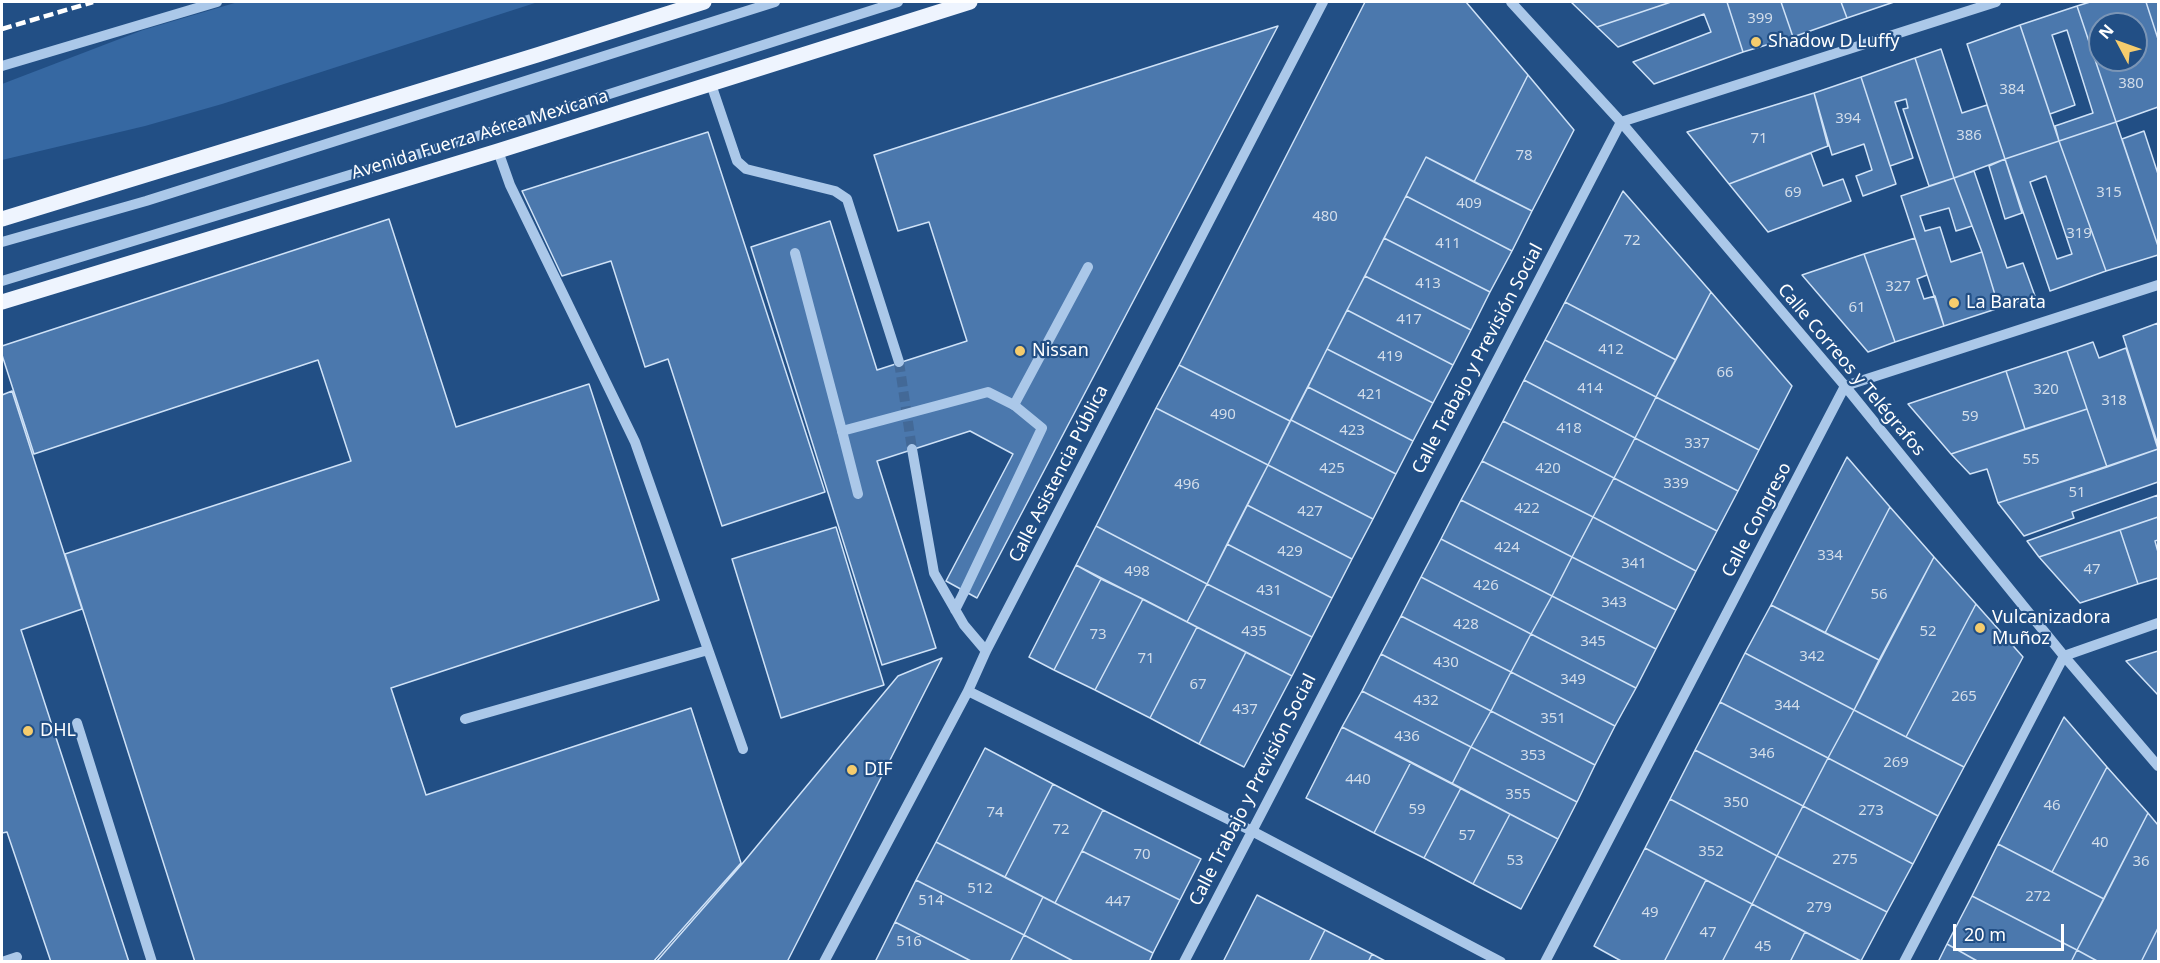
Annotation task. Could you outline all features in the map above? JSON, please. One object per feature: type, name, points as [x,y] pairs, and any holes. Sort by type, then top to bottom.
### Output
[{"type":"main road","points":[[2,219],[704,2]]},
{"type":"main road","name":"Avenida Fuerza Aérea Mexicana","points":[[2,302],[498,151],[970,2]]},
{"type":"street","points":[[2,66],[217,2]]},
{"type":"street","points":[[2,242],[146,201],[775,2]]},
{"type":"street","points":[[2,281],[484,134],[898,2]]},
{"type":"street","name":"Calle Asistencia Pública","points":[[824,962],[968,691],[986,651],[1323,2]]},
{"type":"street","name":"Calle Correos y Telégrafos","points":[[1510,2],[1621,122],[1845,386],[2064,656],[2158,766]]},
{"type":"street","points":[[1621,122],[1996,2]]},
{"type":"street","points":[[711,84],[737,161],[746,169],[835,191],[847,199],[898,362]]},
{"type":"street","name":"Calle Trabajo y Previsión Social","points":[[1184,962],[1250,830],[1621,122]]},
{"type":"street","points":[[498,151],[510,185],[635,441],[743,749]]},
{"type":"street","points":[[795,253],[858,494]]},
{"type":"street","points":[[1014,405],[1088,267]]},
{"type":"street","points":[[1845,386],[2158,285]]},
{"type":"street","name":"Calle Congreso","points":[[1545,962],[1845,386]]},
{"type":"street","points":[[842,431],[988,392],[1014,405],[1042,428],[955,610]]},
{"type":"street","points":[[912,449],[934,573],[964,625],[986,651]]},
{"type":"street","points":[[1904,962],[2064,656],[2158,623]]},
{"type":"street","points":[[465,719],[708,650]]},
{"type":"street","points":[[968,691],[1250,830],[1502,962]]},
{"type":"street","points":[[77,723],[152,962]]},
{"type":"street","points":[[2,962],[16,957]]},
{"type":"shaded area","points":[[238,2],[538,2],[222,104],[145,126],[2,160],[2,84],[143,30]]},
{"type":"building","points":[[1365,2],[1466,2],[1528,75],[1474,182],[1426,157],[1290,421],[1179,365]]},
{"type":"building","points":[[1571,2],[1671,2],[1597,27]]},
{"type":"building","points":[[1671,2],[1727,2],[1743,52],[1654,84],[1633,62],[1711,32],[1704,14],[1618,47],[1597,27]]},
{"type":"building","points":[[1727,2],[1781,2],[1793,37],[1743,52]]},
{"type":"building","points":[[1781,2],[1841,2],[1847,18],[1793,37]]},
{"type":"building","points":[[1841,2],[1894,2],[1847,18]]},
{"type":"building","points":[[2090,2],[2146,2],[2158,39],[2158,107],[2116,122],[2099,72],[2148,72],[2148,12],[2088,12],[2088,39],[2077,6]]},
{"type":"building","points":[[2146,2],[2158,2],[2158,39]]},
{"type":"building","points":[[2077,6],[2088,39],[2088,72],[2099,72],[2116,122],[2059,141],[2055,126],[2093,113],[2067,30],[2052,35],[2075,105],[2050,114],[2020,25]]},
{"type":"building","points":[[2020,25],[2059,141],[2005,159],[1967,44]]},
{"type":"building","name":"Nissan","points":[[1278,26],[977,598],[946,581],[1013,454],[970,431],[877,461],[936,648],[882,665],[751,247],[830,221],[877,370],[967,341],[929,222],[898,231],[874,155]]},
{"type":"building","points":[[1941,49],[1962,113],[1987,105],[2005,159],[1954,178],[1915,58]]},
{"type":"building","points":[[1915,58],[1954,178],[1929,186],[1903,109],[1908,108],[1906,99],[1895,102],[1913,158],[1890,166],[1861,77]]},
{"type":"building","points":[[1528,75],[1574,130],[1532,211],[1474,182]]},
{"type":"building","points":[[1861,77],[1896,184],[1863,196],[1856,176],[1872,170],[1864,144],[1832,155],[1814,93]]},
{"type":"building","points":[[1814,93],[1828,146],[1729,184],[1687,132]]},
{"type":"building","points":[[2116,122],[2158,246],[2158,255],[2106,271],[2059,141]]},
{"type":"building","points":[[2144,131],[2158,174],[2158,246],[2122,139]]},
{"type":"building","points":[[708,132],[825,492],[722,526],[668,359],[645,367],[611,261],[562,276],[522,191]]},
{"type":"building","points":[[2059,141],[2106,271],[2050,291],[2005,159]],"holes":[[[2046,176],[2072,254],[2057,259],[2030,182]]]},
{"type":"building","points":[[1811,153],[1823,186],[1843,179],[1851,201],[1768,232],[1729,184]]},
{"type":"building","points":[[1426,157],[1532,211],[1512,251],[1406,196]]},
{"type":"building","points":[[2005,159],[2022,213],[2005,219],[1989,166]]},
{"type":"building","points":[[1974,171],[2007,268],[2023,263],[2035,296],[1999,308],[1982,252],[1954,178]]},
{"type":"building","points":[[1954,178],[1972,226],[1956,231],[1949,208],[1920,216],[1925,231],[1940,227],[1951,262],[1982,252],[1999,308],[1944,326],[1901,196]]},
{"type":"building","points":[[1623,191],[1711,292],[1676,360],[1565,302]]},
{"type":"building","points":[[1406,196],[1512,251],[1490,292],[1384,238]]},
{"type":"building","points":[[389,219],[456,427],[589,384],[659,600],[391,688],[426,795],[691,708],[741,863],[653,962],[195,962],[65,554],[351,461],[318,360],[34,454],[2,355],[2,346]]},
{"type":"building","points":[[1384,238],[1490,292],[1471,330],[1365,276]]},
{"type":"building","points":[[1915,238],[1927,275],[1917,279],[1924,299],[1935,296],[1944,326],[1895,342],[1864,254]]},
{"type":"building","points":[[1864,254],[1895,342],[1868,352],[1802,275]]},
{"type":"building","points":[[1365,276],[1471,330],[1453,365],[1347,310]]},
{"type":"building","points":[[1711,292],[1792,386],[1759,450],[1656,397]]},
{"type":"building","points":[[1565,302],[1676,360],[1656,397],[1545,340]]},
{"type":"building","points":[[1347,310],[1453,365],[1433,403],[1327,349]]},
{"type":"building","points":[[2158,323],[2158,445],[2123,336]]},
{"type":"building","points":[[1545,340],[1656,397],[1635,438],[1524,380]]},
{"type":"building","points":[[2093,342],[2099,358],[2126,348],[2158,449],[2107,467],[2067,351]]},
{"type":"building","points":[[1327,349],[1433,403],[1413,441],[1308,387]]},
{"type":"building","points":[[2067,351],[2087,409],[2025,429],[2006,371]]},
{"type":"building","points":[[1179,365],[1290,421],[1268,465],[1156,408]]},
{"type":"building","points":[[2006,371],[2025,429],[1951,454],[1908,404]]},
{"type":"building","points":[[1524,380],[1635,438],[1614,478],[1503,421]]},
{"type":"building","points":[[1308,387],[1413,441],[1396,474],[1291,420]]},
{"type":"building","name":"DHL","points":[[12,391],[82,609],[21,630],[129,962],[51,962],[7,832],[2,833],[2,395]]},
{"type":"building","points":[[1656,397],[1759,450],[1738,491],[1635,438]]},
{"type":"building","points":[[1156,408],[1268,465],[1207,584],[1096,526]]},
{"type":"building","points":[[2087,409],[2107,467],[1998,503],[1987,469],[1970,474],[1951,454]]},
{"type":"building","points":[[1291,420],[1396,474],[1373,519],[1268,465]]},
{"type":"building","points":[[1503,421],[1614,478],[1593,517],[1482,461]]},
{"type":"building","points":[[1635,438],[1738,491],[1717,531],[1614,478]]},
{"type":"building","points":[[2158,449],[2158,482],[2072,512],[2074,518],[2024,536],[1998,503]]},
{"type":"building","points":[[1847,457],[1890,507],[1825,633],[1771,605]]},
{"type":"building","points":[[1482,461],[1593,517],[1572,557],[1461,500]]},
{"type":"building","points":[[1268,465],[1373,519],[1352,559],[1247,505]]},
{"type":"building","points":[[1614,478],[1717,531],[1696,571],[1593,517]]},
{"type":"building","points":[[2158,495],[2158,517],[2039,557],[2027,541]]},
{"type":"building","points":[[1461,500],[1572,557],[1552,596],[1441,539]]},
{"type":"building","points":[[1247,505],[1352,559],[1332,598],[1227,544]]},
{"type":"building","points":[[1890,507],[1934,557],[1879,660],[1825,633]]},
{"type":"building","points":[[1593,517],[1696,571],[1676,610],[1572,557]]},
{"type":"building","points":[[2158,517],[2158,540],[2155,541],[2158,552],[2158,578],[2138,584],[2120,530]]},
{"type":"building","points":[[1096,526],[1207,584],[1187,622],[1076,565]]},
{"type":"building","points":[[836,527],[884,685],[781,718],[732,559]]},
{"type":"building","points":[[2120,530],[2138,584],[2080,603],[2039,557]]},
{"type":"building","points":[[1441,539],[1552,596],[1531,634],[1421,577]]},
{"type":"building","points":[[1227,544],[1332,598],[1312,637],[1207,584]]},
{"type":"building","points":[[1572,557],[1676,610],[1656,649],[1552,596]]},
{"type":"building","points":[[1934,557],[1976,604],[1906,737],[1854,710]]},
{"type":"building","points":[[1076,565],[1101,579],[1054,670],[1029,657]]},
{"type":"building","points":[[1421,577],[1531,634],[1511,672],[1401,616]]},
{"type":"building","points":[[1101,579],[1143,599],[1095,690],[1054,670]]},
{"type":"building","points":[[1207,584],[1312,637],[1292,676],[1187,622]]},
{"type":"building","points":[[1552,596],[1656,649],[1636,688],[1531,634]]},
{"type":"building","points":[[1143,599],[1197,627],[1150,718],[1095,690]]},
{"type":"building","points":[[1976,604],[2023,657],[1964,767],[1906,737]]},
{"type":"building","points":[[1771,605],[1879,660],[1854,710],[1745,653]]},
{"type":"building","points":[[1401,616],[1511,672],[1491,711],[1381,654]]},
{"type":"building","points":[[1197,627],[1246,652],[1199,744],[1150,718]]},
{"type":"building","points":[[1531,634],[1636,688],[1615,726],[1511,672]]},
{"type":"building","points":[[2158,651],[2158,695],[2126,661]]},
{"type":"building","points":[[1246,652],[1292,676],[1244,767],[1199,744]]},
{"type":"building","points":[[1745,653],[1854,710],[1828,758],[1720,702]]},
{"type":"building","points":[[1381,654],[1491,711],[1471,747],[1362,691]]},
{"type":"building","name":"DIF","points":[[942,658],[787,962],[656,962],[742,864],[898,676]]},
{"type":"building","points":[[1511,672],[1615,726],[1595,765],[1491,711]]},
{"type":"building","points":[[1362,691],[1471,747],[1452,784],[1342,727]]},
{"type":"building","points":[[1720,702],[1828,758],[1803,806],[1695,750]]},
{"type":"building","points":[[1854,710],[1964,767],[1938,816],[1828,758]]},
{"type":"building","points":[[1491,711],[1595,765],[1577,802],[1471,747]]},
{"type":"building","points":[[2064,717],[2107,767],[2052,872],[1998,844]]},
{"type":"building","points":[[1342,727],[1411,762],[1374,833],[1306,798]]},
{"type":"building","points":[[1471,747],[1577,802],[1558,839],[1452,784]]},
{"type":"building","points":[[985,748],[1053,784],[1005,877],[936,842]]},
{"type":"building","points":[[1695,750],[1803,806],[1777,856],[1670,799]]},
{"type":"building","points":[[1828,758],[1938,816],[1913,864],[1803,806]]},
{"type":"building","points":[[1411,762],[1461,788],[1424,858],[1374,833]]},
{"type":"building","points":[[2107,767],[2148,813],[2104,899],[2052,872]]},
{"type":"building","points":[[1053,784],[1103,810],[1055,903],[1005,877]]},
{"type":"building","points":[[1461,788],[1510,814],[1473,884],[1424,858]]},
{"type":"building","points":[[1670,799],[1777,856],[1752,904],[1645,848]]},
{"type":"building","points":[[1803,806],[1913,864],[1887,912],[1777,856]]},
{"type":"building","points":[[1103,810],[1201,859],[1180,900],[1082,851]]},
{"type":"building","points":[[2148,813],[2158,825],[2158,928],[2141,962],[2099,962],[2077,950]]},
{"type":"building","points":[[1510,814],[1558,839],[1521,909],[1473,884]]},
{"type":"building","points":[[936,842],[1043,897],[1024,935],[916,880]]},
{"type":"building","points":[[1998,844],[2104,899],[2077,950],[1972,896]]},
{"type":"building","points":[[1645,848],[1706,880],[1664,962],[1623,962],[1594,946]]},
{"type":"building","points":[[1082,851],[1180,900],[1153,953],[1055,903]]},
{"type":"building","points":[[1777,856],[1887,912],[1861,961],[1752,904]]},
{"type":"building","points":[[916,880],[1024,935],[1010,962],[973,962],[895,922]]},
{"type":"building","points":[[1706,880],[1752,904],[1722,962],[1664,962]]},
{"type":"building","points":[[1257,895],[1325,930],[1309,962],[1223,962]]},
{"type":"building","points":[[1972,896],[2077,950],[2071,962],[1979,962],[1947,944]]},
{"type":"building","points":[[1043,897],[1153,953],[1149,962],[1075,962],[1024,935]]},
{"type":"building","points":[[1752,904],[1805,932],[1790,962],[1722,962]]},
{"type":"building","points":[[895,922],[973,962],[875,962]]},
{"type":"building","points":[[2158,928],[2158,962],[2141,962]]},
{"type":"building","points":[[1325,930],[1372,954],[1368,962],[1309,962]]},
{"type":"building","points":[[1805,932],[1861,961],[1790,962]]},
{"type":"building","points":[[1024,935],[1075,962],[1010,962]]},
{"type":"building","points":[[1947,944],[1979,962],[1938,962]]},
{"type":"building","points":[[2077,950],[2099,962],[2071,962]]},
{"type":"building","points":[[1372,954],[1387,962],[1368,962]]},
{"type":"tunnel","points":[[899,362],[912,449]]},
{"type":"railway","points":[[2,29],[93,2]]},
{"type":"place","name":"Shadow D Luffy","points":[[1756,42]]},
{"type":"place","name":"La Barata","points":[[1954,303]]},
{"type":"place","name":"Nissan","points":[[1020,351]]},
{"type":"place","name":"Vulcanizadora Muñoz","points":[[1980,628]]},
{"type":"place","name":"DHL","points":[[28,731]]},
{"type":"place","name":"DIF","points":[[852,770]]}]
